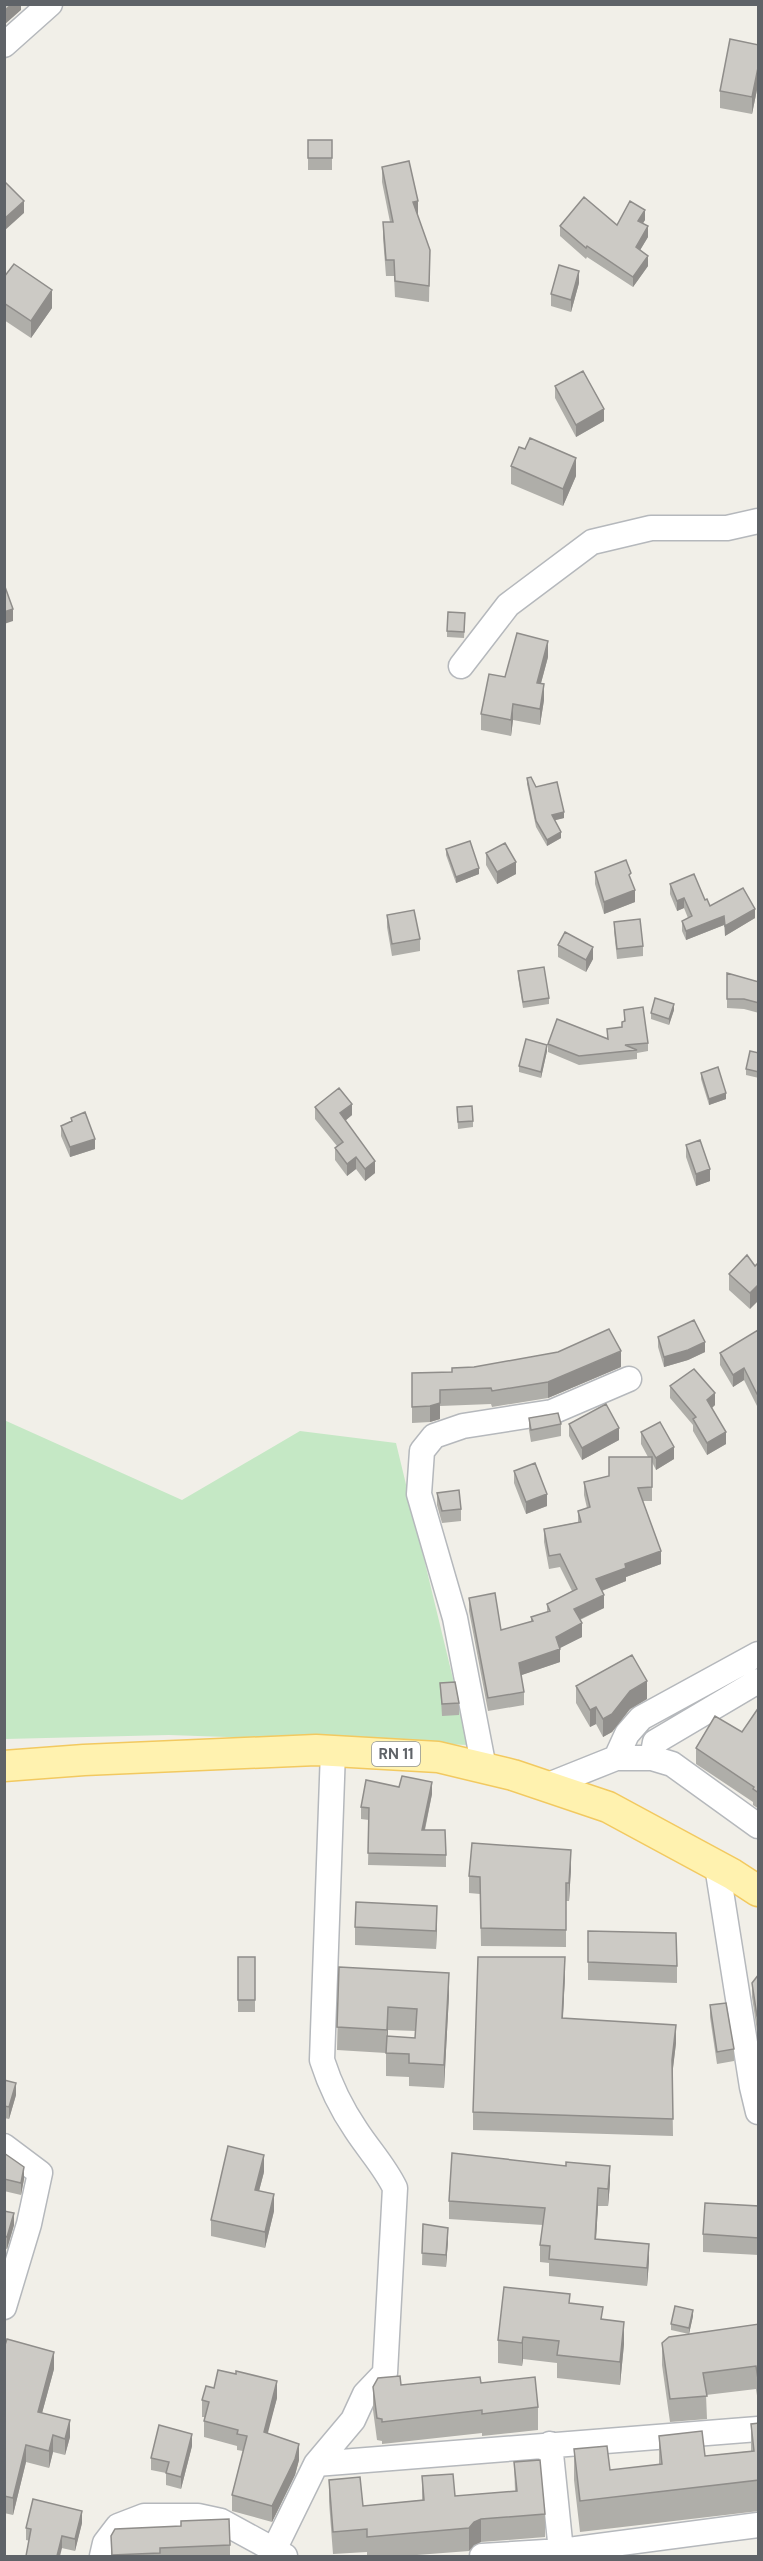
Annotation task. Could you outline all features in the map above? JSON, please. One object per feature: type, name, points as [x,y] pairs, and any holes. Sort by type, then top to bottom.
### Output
[{"type":"main road","name":"RN 11","points":[[4,1766],[84,1760],[333,1751],[438,1757],[546,1786],[608,1807],[759,1891]]},
{"type":"street","points":[[4,45],[50,4]]},
{"type":"street","points":[[461,666],[508,605],[592,543],[651,528],[727,528],[759,521]]},
{"type":"street","points":[[484,1768],[455,1618],[419,1494],[422,1451],[434,1436],[463,1426],[552,1412],[629,1379]]},
{"type":"street","points":[[616,1758],[627,1734],[641,1718],[759,1654]]},
{"type":"street","points":[[652,1758],[655,1742],[759,1681]]},
{"type":"street","points":[[627,1734],[652,1758]]},
{"type":"street","points":[[102,2556],[105,2543],[118,2526],[144,2516],[198,2516],[221,2521],[277,2555],[316,2464],[353,2420],[365,2394],[385,2373],[395,2188],[388,2173],[355,2129],[330,2086],[322,2060],[333,1751]]},
{"type":"street","points":[[546,1786],[616,1758],[652,1758],[672,1764],[759,1826]]},
{"type":"street","points":[[717,1866],[759,2112]]},
{"type":"street","points":[[4,2146],[40,2173],[29,2224],[4,2307]]},
{"type":"street","points":[[316,2464],[759,2429]]},
{"type":"street","points":[[549,2444],[561,2551]]},
{"type":"street","points":[[482,2556],[561,2551],[759,2525]]},
{"type":"green space","points":[[4,1420],[182,1500],[300,1431],[396,1443],[469,1745],[169,1735],[5,1739]]},
{"type":"building","points":[[4,4],[12,4],[4,11]]},
{"type":"building","points":[[730,39],[759,45],[759,63],[752,97],[720,91]]},
{"type":"building","points":[[308,140],[332,140],[332,158],[308,158]]},
{"type":"building","points":[[409,161],[418,201],[413,202],[430,250],[429,286],[395,281],[394,260],[386,260],[383,222],[393,222],[382,167]]},
{"type":"building","points":[[4,181],[24,201],[4,219]]},
{"type":"building","points":[[584,197],[617,225],[630,201],[645,210],[638,221],[648,226],[636,247],[648,256],[633,277],[587,246],[586,248],[560,226]]},
{"type":"building","points":[[14,264],[52,290],[31,321],[4,303],[4,277]]},
{"type":"building","points":[[559,265],[579,271],[571,300],[551,294]]},
{"type":"building","points":[[583,371],[604,409],[576,425],[555,386]]},
{"type":"building","points":[[530,438],[576,458],[563,489],[511,466],[519,447],[525,449]]},
{"type":"building","points":[[4,584],[13,609],[4,612]]},
{"type":"building","points":[[448,612],[465,613],[464,632],[447,631]]},
{"type":"building","points":[[517,633],[548,641],[537,683],[544,684],[540,709],[513,704],[511,720],[481,714],[489,674],[505,677]]},
{"type":"building","points":[[531,777],[536,787],[557,782],[564,812],[552,815],[561,832],[547,840],[536,821],[527,778]]},
{"type":"building","points":[[470,841],[479,868],[456,877],[446,849]]},
{"type":"building","points":[[505,843],[516,862],[497,872],[486,853]]},
{"type":"building","points":[[626,860],[635,890],[604,902],[595,872]]},
{"type":"building","points":[[694,874],[710,906],[743,888],[755,909],[725,926],[724,916],[686,931],[682,921],[692,916],[684,898],[677,901],[670,884]]},
{"type":"building","points":[[414,910],[420,939],[392,944],[387,915]]},
{"type":"building","points":[[640,919],[643,946],[617,949],[614,922]]},
{"type":"building","points":[[565,932],[593,947],[586,960],[558,945]]},
{"type":"building","points":[[544,967],[549,998],[523,1002],[518,971]]},
{"type":"building","points":[[727,973],[759,982],[759,1003],[744,999],[727,999]]},
{"type":"building","points":[[655,998],[674,1004],[669,1019],[651,1013]]},
{"type":"building","points":[[643,1007],[648,1043],[625,1045],[637,1050],[579,1056],[548,1044],[557,1019],[608,1039],[607,1029],[622,1027],[622,1022],[625,1021],[624,1010]]},
{"type":"building","points":[[526,1039],[547,1045],[541,1072],[519,1066]]},
{"type":"building","points":[[750,1051],[759,1053],[759,1072],[746,1069]]},
{"type":"building","points":[[718,1067],[726,1093],[709,1099],[701,1073]]},
{"type":"building","points":[[339,1088],[352,1104],[340,1113],[375,1161],[365,1169],[356,1157],[347,1164],[335,1148],[343,1142],[315,1107]]},
{"type":"building","points":[[472,1106],[473,1121],[458,1122],[457,1107]]},
{"type":"building","points":[[85,1112],[95,1139],[70,1147],[61,1126],[72,1121],[71,1118]]},
{"type":"building","points":[[700,1140],[710,1169],[696,1174],[686,1145]]},
{"type":"building","points":[[747,1255],[755,1266],[759,1262],[759,1284],[750,1293],[729,1274]]},
{"type":"building","points":[[694,1320],[705,1342],[664,1357],[658,1337]]},
{"type":"building","points":[[609,1329],[621,1351],[548,1382],[492,1391],[491,1388],[440,1390],[440,1403],[412,1407],[412,1373],[452,1372],[452,1368],[474,1367],[558,1352]]},
{"type":"building","points":[[758,1330],[759,1394],[757,1394],[744,1368],[733,1375],[720,1353]]},
{"type":"building","points":[[694,1369],[715,1393],[707,1400],[726,1432],[707,1443],[693,1419],[696,1417],[670,1386]]},
{"type":"building","points":[[606,1404],[619,1428],[582,1448],[569,1424]]},
{"type":"building","points":[[558,1413],[561,1424],[531,1430],[529,1418]]},
{"type":"building","points":[[660,1422],[674,1447],[656,1458],[641,1432]]},
{"type":"building","points":[[609,1457],[652,1457],[652,1487],[638,1488],[661,1551],[625,1564],[626,1568],[596,1579],[604,1595],[574,1609],[582,1623],[556,1637],[560,1649],[519,1663],[524,1692],[488,1698],[469,1598],[495,1593],[501,1630],[533,1621],[531,1617],[550,1611],[547,1604],[577,1589],[560,1554],[549,1556],[544,1529],[581,1522],[578,1511],[590,1507],[584,1482],[609,1476]]},
{"type":"building","points":[[535,1463],[547,1494],[526,1502],[514,1471]]},
{"type":"building","points":[[459,1490],[461,1509],[442,1511],[437,1493]]},
{"type":"building","points":[[632,1655],[647,1681],[630,1691],[612,1714],[603,1719],[596,1707],[590,1710],[576,1686]]},
{"type":"building","points":[[455,1682],[459,1703],[442,1704],[440,1683]]},
{"type":"building","points":[[759,1707],[759,1793],[753,1789],[754,1787],[696,1748],[715,1716],[742,1732]]},
{"type":"building","points":[[402,1776],[432,1782],[422,1830],[445,1830],[446,1855],[368,1853],[369,1808],[361,1807],[366,1780],[399,1787]]},
{"type":"building","points":[[472,1843],[571,1850],[569,1883],[566,1883],[566,1930],[481,1928],[480,1877],[469,1876]]},
{"type":"building","points":[[356,1902],[437,1906],[436,1931],[355,1927]]},
{"type":"building","points":[[588,1931],[676,1933],[677,1966],[588,1962]]},
{"type":"building","points":[[238,1957],[255,1957],[255,2000],[238,2000]]},
{"type":"building","points":[[478,1957],[565,1957],[562,2018],[676,2025],[672,2060],[673,2119],[473,2112]]},
{"type":"building","points":[[339,1967],[449,1973],[444,2065],[409,2063],[409,2054],[386,2053],[387,2036],[415,2038],[417,2009],[388,2007],[387,2030],[337,2027]]},
{"type":"building","points":[[759,1974],[759,2017],[752,1983]]},
{"type":"building","points":[[726,2003],[734,2049],[717,2052],[710,2005]]},
{"type":"building","points":[[4,2080],[16,2083],[9,2107],[4,2106]]},
{"type":"building","points":[[228,2146],[264,2155],[255,2190],[274,2194],[265,2232],[211,2220]]},
{"type":"building","points":[[4,2153],[24,2167],[21,2183],[4,2179]]},
{"type":"building","points":[[452,2153],[566,2166],[566,2162],[610,2166],[608,2189],[598,2188],[595,2239],[649,2244],[647,2268],[549,2259],[550,2246],[540,2245],[545,2208],[449,2201]]},
{"type":"building","points":[[705,2203],[759,2206],[759,2238],[703,2234]]},
{"type":"building","points":[[4,2211],[14,2213],[7,2237],[4,2236]]},
{"type":"building","points":[[423,2224],[448,2228],[446,2255],[422,2253]]},
{"type":"building","points":[[504,2287],[570,2294],[569,2303],[603,2307],[601,2319],[624,2322],[620,2362],[557,2355],[559,2341],[523,2337],[522,2343],[498,2340]]},
{"type":"building","points":[[675,2306],[693,2310],[689,2328],[671,2324]]},
{"type":"building","points":[[759,2324],[759,2386],[756,2366],[703,2373],[707,2396],[670,2399],[662,2343],[669,2337]]},
{"type":"building","points":[[7,2339],[54,2352],[38,2412],[70,2420],[65,2439],[53,2435],[49,2451],[26,2445],[13,2498],[4,2496],[4,2348]]},
{"type":"building","points":[[218,2370],[236,2374],[236,2371],[277,2381],[264,2432],[299,2444],[295,2459],[272,2506],[232,2495],[247,2436],[237,2434],[238,2430],[204,2421],[209,2402],[202,2400],[206,2386],[214,2388]]},
{"type":"building","points":[[400,2376],[401,2385],[480,2377],[481,2383],[535,2377],[538,2407],[482,2414],[482,2410],[382,2422],[382,2419],[377,2418],[373,2387],[378,2378]]},
{"type":"building","points":[[759,2423],[759,2480],[580,2501],[574,2449],[607,2446],[610,2470],[662,2464],[659,2436],[702,2431],[705,2456],[754,2451],[751,2424]]},
{"type":"building","points":[[159,2425],[192,2434],[181,2477],[166,2473],[169,2462],[151,2458]]},
{"type":"building","points":[[540,2460],[545,2514],[481,2519],[469,2528],[367,2537],[367,2529],[333,2532],[329,2480],[360,2477],[363,2506],[424,2500],[422,2476],[453,2474],[455,2496],[517,2491],[514,2462]]},
{"type":"building","points":[[33,2499],[82,2511],[75,2539],[62,2536],[57,2556],[26,2556],[31,2529],[26,2528]]},
{"type":"building","points":[[229,2519],[230,2545],[160,2548],[160,2553],[112,2555],[111,2536],[115,2529],[181,2526],[181,2521]]}]
